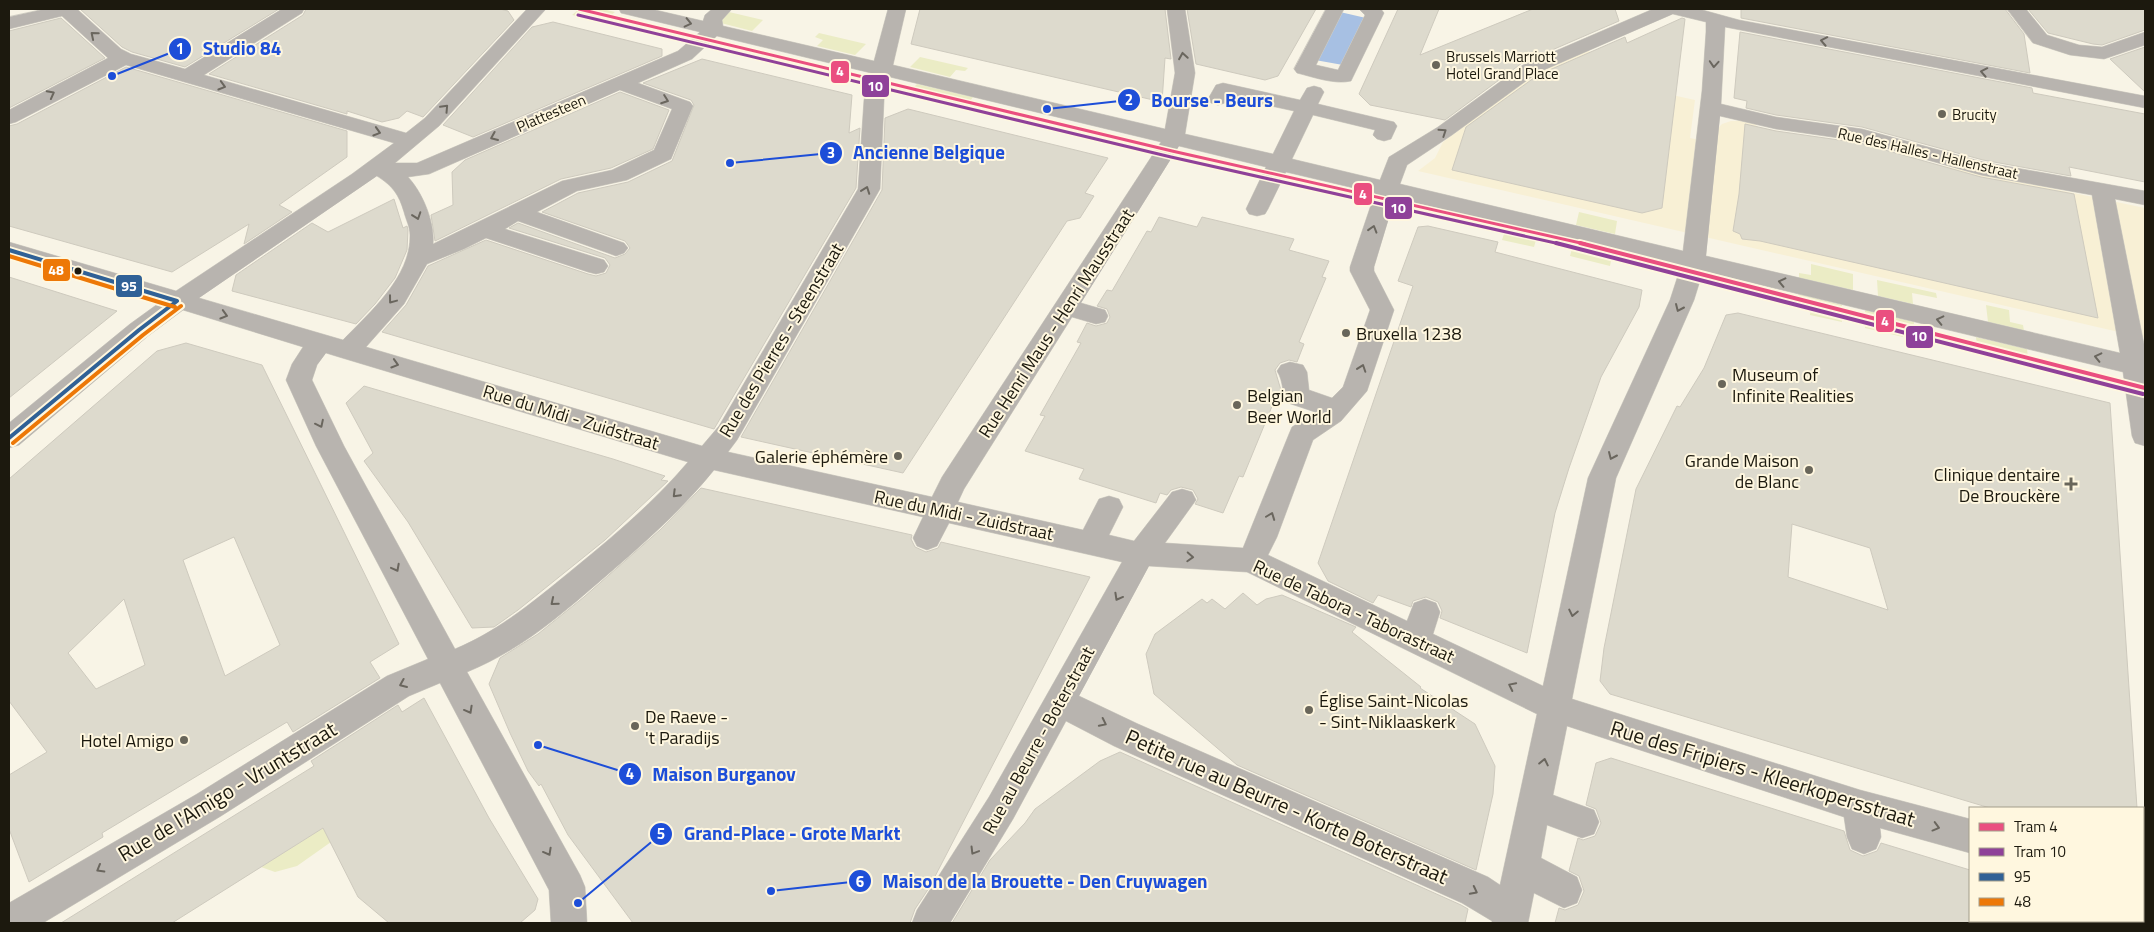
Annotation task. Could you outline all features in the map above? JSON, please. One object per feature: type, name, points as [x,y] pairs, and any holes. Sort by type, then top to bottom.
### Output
[{"type":"street","points":[[9,23],[66,9],[114,53],[124,58],[410,141]]},
{"type":"street","points":[[188,76],[295,9]]},
{"type":"street","points":[[9,438],[139,330],[177,302],[378,167],[410,141],[432,122],[537,9]]},
{"type":"street","points":[[628,9],[655,18],[714,29],[782,37],[881,70],[1033,115],[1068,105],[1127,127],[1441,202],[1538,215],[1694,261],[2140,367]]},
{"type":"street","points":[[714,29],[712,19],[723,9]]},
{"type":"street","name":"Rue des Pierres - Steenstraat","points":[[448,666],[484,651],[534,619],[638,532],[687,483],[728,433],[869,189],[874,100],[897,9]]},
{"type":"street","points":[[1174,138],[1185,73],[1176,9]]},
{"type":"street","points":[[1335,9],[1304,68],[1344,77],[1377,10]]},
{"type":"street","points":[[1251,560],[1263,538],[1302,434],[1337,409],[1354,391],[1382,310],[1362,271],[1397,162],[1530,69],[1668,9]]},
{"type":"street","points":[[1678,9],[1715,20],[2076,79],[2110,81],[2141,96]]},
{"type":"street","points":[[2016,9],[2040,39],[2047,43],[2077,51],[2104,54],[2145,38]]},
{"type":"street","points":[[1512,918],[1602,478],[1682,300],[1694,261],[1710,108],[1716,32],[1715,20]]},
{"type":"street","name":"Plattesteen","points":[[378,167],[405,171],[421,169],[685,54],[714,29]]},
{"type":"street","points":[[758,56],[764,58],[782,37]]},
{"type":"street","points":[[2036,72],[2044,51],[2050,47]]},
{"type":"street","points":[[14,110],[124,58]]},
{"type":"street","points":[[2101,59],[2105,62],[2110,81]]},
{"type":"street","points":[[2036,72],[2141,96]]},
{"type":"street","points":[[1257,209],[1323,73]]},
{"type":"street","points":[[418,259],[485,230],[570,186],[619,175],[663,154],[683,106],[619,83]]},
{"type":"street","points":[[1182,92],[1225,100],[1223,89],[1387,126],[1382,134],[1392,144],[1415,150]]},
{"type":"street","name":"Rue des Halles - Hallenstraat","points":[[1710,108],[1776,123],[1862,135],[1981,168],[2145,198]]},
{"type":"street","points":[[394,188],[418,180],[422,162],[446,132]]},
{"type":"street","name":"Rue Henri Maus - Henri Mausstraat","points":[[927,538],[942,510],[952,485],[1174,138]]},
{"type":"street","points":[[378,167],[397,178],[394,188]]},
{"type":"street","points":[[348,351],[376,322],[408,280],[418,259],[422,236],[409,192],[394,188]]},
{"type":"street","points":[[2102,190],[2129,324],[2140,367],[2145,436]]},
{"type":"street","points":[[517,213],[616,248]]},
{"type":"street","points":[[848,226],[871,230]]},
{"type":"street","points":[[485,230],[596,266]]},
{"type":"street","name":"Rue du Midi - Zuidstraat","points":[[9,250],[177,302],[708,458],[1141,554]]},
{"type":"street","points":[[1066,307],[1096,316]]},
{"type":"street","points":[[321,343],[301,369],[299,380],[335,455],[448,666],[462,696],[567,888],[569,923]]},
{"type":"street","points":[[1290,371],[1294,372],[1297,396],[1337,409]]},
{"type":"street","name":"Rue au Beurre - Boterstraat","points":[[930,923],[1001,808],[1141,554],[1182,500]]},
{"type":"street","points":[[1091,543],[1109,507]]},
{"type":"street","name":"Rue de Tabora - Taborastraat","points":[[1141,554],[1251,560],[1420,626],[1556,708]]},
{"type":"street","name":"Rue de l'Amigo - Vruntstraat","points":[[9,922],[208,805],[398,686],[448,666]]},
{"type":"street","name":"Petite rue au Beurre - Korte Boterstraat","points":[[1059,702],[1126,735],[1475,890],[1512,918]]},
{"type":"street","name":"Rue des Fripiers - Kleerkopersstraat","points":[[1556,708],[1862,822],[1969,836]]},
{"type":"street","points":[[1535,804],[1582,822]]},
{"type":"street","points":[[1522,866],[1564,890]]},
{"type":"shaded area","points":[[1585,49],[1634,76],[1640,88],[1695,100],[1690,138],[1714,143],[1718,128],[1722,124],[1731,121],[1742,121],[1754,123],[1758,127],[2145,208],[2145,338],[1418,171],[1435,158],[1443,142],[1532,74]]},
{"type":"green space","points":[[579,9],[603,9],[615,12],[611,15],[601,12],[592,19],[572,15]]},
{"type":"green space","points":[[729,12],[763,20],[752,31],[717,22]]},
{"type":"green space","points":[[819,33],[866,44],[855,55],[817,46],[823,40],[815,37]]},
{"type":"green space","points":[[920,57],[968,68],[965,71],[956,70],[950,77],[910,67]]},
{"type":"green space","points":[[917,84],[973,97],[970,101],[966,100],[960,108],[906,95]]},
{"type":"green space","points":[[1579,212],[1617,221],[1615,234],[1576,225]]},
{"type":"green space","points":[[1507,225],[1538,233],[1534,247],[1502,240]]},
{"type":"green space","points":[[1574,241],[1613,251],[1610,266],[1570,256]]},
{"type":"green space","points":[[1811,264],[1853,274],[1853,290],[1799,278],[1799,273],[1811,275]]},
{"type":"green space","points":[[1877,280],[1936,293],[1937,298],[1912,293],[1913,304],[1878,296]]},
{"type":"green space","points":[[1798,294],[1842,305],[1842,322],[1810,315],[1811,303],[1799,299]]},
{"type":"green space","points":[[1986,305],[2009,310],[2010,322],[2023,325],[2024,331],[1988,322]]},
{"type":"green space","points":[[1865,310],[1914,322],[1914,327],[1902,324],[1903,337],[1865,328]]},
{"type":"green space","points":[[1976,337],[2027,349],[2029,367],[1978,355]]},
{"type":"green space","points":[[338,818],[331,842],[297,866],[275,872],[261,867]]},
{"type":"water","points":[[1340,12],[1366,18],[1343,65],[1315,60]]},
{"type":"building","points":[[80,9],[279,9],[185,67],[132,52],[122,47]]},
{"type":"building","points":[[306,9],[500,9],[508,11],[514,20],[423,117],[407,111],[399,118],[382,122],[347,111],[347,114],[209,74],[303,15]]},
{"type":"building","points":[[920,9],[1165,9],[1171,59],[1165,58],[1162,102],[911,44]]},
{"type":"building","points":[[1187,9],[1316,9],[1278,76],[1265,80],[1196,64]]},
{"type":"building","name":"Brussels Marriott Hotel Grand Place","points":[[1398,9],[1439,9],[1420,55],[1533,9],[1615,9],[1619,21],[1522,63],[1445,120],[1370,105],[1359,94]]},
{"type":"building","points":[[1741,9],[2005,9],[2024,34],[2030,73],[1741,18]]},
{"type":"building","points":[[2028,9],[2145,9],[2145,30],[2102,45],[2093,44],[2048,33]]},
{"type":"building","points":[[61,18],[105,58],[9,108],[9,31]]},
{"type":"building","points":[[1682,18],[1685,19],[1662,208],[1642,213],[1452,170],[1466,127],[1538,75],[1625,37],[1627,43]]},
{"type":"building","points":[[553,22],[662,49],[662,56],[473,137],[443,125],[532,27]]},
{"type":"building","name":"Brucity","points":[[1740,32],[2032,88],[2033,93],[2145,114],[2145,182],[2069,167],[2071,176],[1983,160],[1862,127],[1776,115],[1746,108],[1747,101],[1734,98]]},
{"type":"building","points":[[2145,47],[2145,92],[2110,59]]},
{"type":"building","points":[[702,59],[852,95],[849,133],[860,128],[856,188],[714,429],[382,332],[406,305],[428,266],[486,240],[588,274],[596,276],[606,273],[610,265],[605,258],[509,228],[518,223],[615,258],[625,254],[630,248],[625,241],[542,212],[578,193],[628,182],[672,161],[694,105],[691,100],[643,83]]},
{"type":"building","points":[[126,67],[347,131],[347,157],[279,205],[292,212],[244,244],[249,224],[172,272],[9,226],[9,126],[17,124]]},
{"type":"building","points":[[620,92],[669,110],[653,149],[611,168],[561,179],[435,241],[431,215],[453,205],[452,172],[465,160]]},
{"type":"building","points":[[908,109],[1108,158],[1085,193],[1094,196],[1080,218],[1067,221],[903,473],[741,437],[882,190],[885,118]]},
{"type":"building","points":[[1745,124],[1776,131],[1860,143],[1981,177],[2074,194],[2098,318],[1760,241],[1742,239],[1740,234],[1733,231],[1739,194]]},
{"type":"building","points":[[394,199],[403,228],[407,226],[407,250],[395,278],[375,304],[356,324],[232,291],[236,275],[312,223],[328,232]]},
{"type":"building","points":[[1159,217],[1197,227],[1202,217],[1294,239],[1289,250],[1329,261],[1322,277],[1326,278],[1299,342],[1304,344],[1297,362],[1289,360],[1280,363],[1275,370],[1283,397],[1281,401],[1275,399],[1243,477],[1239,476],[1223,513],[1195,504],[1198,499],[1193,490],[1181,487],[1171,490],[1167,495],[1160,493],[1156,503],[1079,479],[1084,469],[1025,451],[1045,416],[1040,415],[1081,343],[1077,342],[1087,323],[1096,326],[1107,323],[1110,317],[1107,309],[1097,306],[1107,290],[1112,291],[1147,231],[1151,232]]},
{"type":"building","points":[[1428,226],[1498,242],[1495,252],[1642,290],[1639,307],[1601,377],[1569,468],[1555,513],[1527,653],[1440,618],[1442,611],[1438,602],[1426,597],[1413,601],[1411,607],[1378,595],[1373,603],[1328,581],[1318,563],[1413,286],[1398,281],[1418,227]]},
{"type":"building","points":[[9,277],[117,311],[9,398]]},
{"type":"building","points":[[1738,313],[2110,403],[2137,807],[1987,807],[1610,694],[1600,681],[1604,648],[1636,489],[1677,406],[1680,407],[1704,368],[1726,315]],"holes":[[[1792,524],[1870,548],[1888,610],[1788,577]]]},
{"type":"building","points":[[186,343],[262,365],[399,644],[370,662],[380,678],[293,732],[287,722],[102,833],[103,837],[29,882],[9,829],[9,775],[47,752],[9,701],[9,479],[157,351]],"holes":[[[234,537],[280,645],[225,676],[183,560]],[[124,599],[145,665],[96,689],[68,653]]]},
{"type":"building","points":[[364,386],[613,459],[665,476],[661,480],[668,481],[605,540],[518,610],[494,627],[472,628],[408,522],[364,461],[373,453],[346,403]]},
{"type":"building","points":[[701,488],[912,535],[911,539],[915,547],[926,552],[938,548],[941,542],[1090,577],[929,888],[915,909],[910,923],[633,923],[568,835],[541,784],[539,786],[528,771],[489,684],[500,658],[538,634],[584,597],[660,530]]},
{"type":"building","name":"Église Saint-Nicolas - Sint-Niklaaskerk","points":[[1243,593],[1257,605],[1266,599],[1282,595],[1356,627],[1352,632],[1420,688],[1475,724],[1495,766],[1493,794],[1476,870],[1237,765],[1154,694],[1146,654],[1155,634],[1202,599],[1207,603],[1212,599],[1225,609]]},
{"type":"building","points":[[424,698],[489,818],[538,899],[535,910],[520,923],[389,923],[358,897],[323,828],[172,923],[61,923],[314,766],[311,761],[398,705],[402,712]]},
{"type":"building","points":[[1120,752],[1461,905],[1468,909],[1465,923],[952,923],[990,860],[1025,823],[1035,809],[1100,761]]},
{"type":"building","points":[[1611,758],[1844,831],[1850,850],[1863,856],[1877,851],[1881,843],[1969,870],[1970,923],[1555,923],[1559,908],[1565,910],[1578,905],[1584,891],[1579,876],[1569,871],[1578,838],[1583,840],[1595,836],[1601,823],[1596,809],[1586,805],[1596,763]]},
{"type":"tram line","name":"4","points":[[579,9],[1172,151],[1552,236],[2145,388]]},
{"type":"tram line","name":"10","points":[[578,15],[1171,157],[1551,242],[2143,394]]},
{"type":"transit line","name":"95","points":[[9,250],[177,301]]},
{"type":"transit line","name":"48","points":[[9,256],[175,307]]},
{"type":"transit line","name":"95","points":[[9,438],[139,330],[177,301]]},
{"type":"transit line","name":"48","points":[[13,443],[143,335],[181,306]]},
{"type":"place","name":"Brussels Marriott Hotel Grand Place","points":[[1436,65]]},
{"type":"place","name":"Studio 84","points":[[112,76]]},
{"type":"place","name":"Bourse - Beurs","points":[[1047,109]]},
{"type":"place","name":"Brucity","points":[[1942,114]]},
{"type":"place","name":"Ancienne Belgique","points":[[730,163]]},
{"type":"place","name":"Bruxella 1238","points":[[1346,333]]},
{"type":"place","name":"Museum of Infinite Realities","points":[[1722,384]]},
{"type":"place","name":"Belgian Beer World","points":[[1237,405]]},
{"type":"place","name":"Galerie éphémère","points":[[898,456]]},
{"type":"place","name":"Grande Maison de Blanc","points":[[1809,470]]},
{"type":"place","name":"Clinique dentaire De Brouckère","points":[[2071,484]]},
{"type":"place","name":"Église Saint-Nicolas - Sint-Niklaaskerk","points":[[1309,710]]},
{"type":"place","name":"De Raeve - 't Paradijs","points":[[635,726]]},
{"type":"place","name":"Hotel Amigo","points":[[184,740]]},
{"type":"place","name":"Maison Burganov","points":[[538,745]]},
{"type":"place","name":"Maison de la Brouette - Den Cruywagen","points":[[771,891]]},
{"type":"place","name":"Grand-Place - Grote Markt","points":[[578,903]]}]
